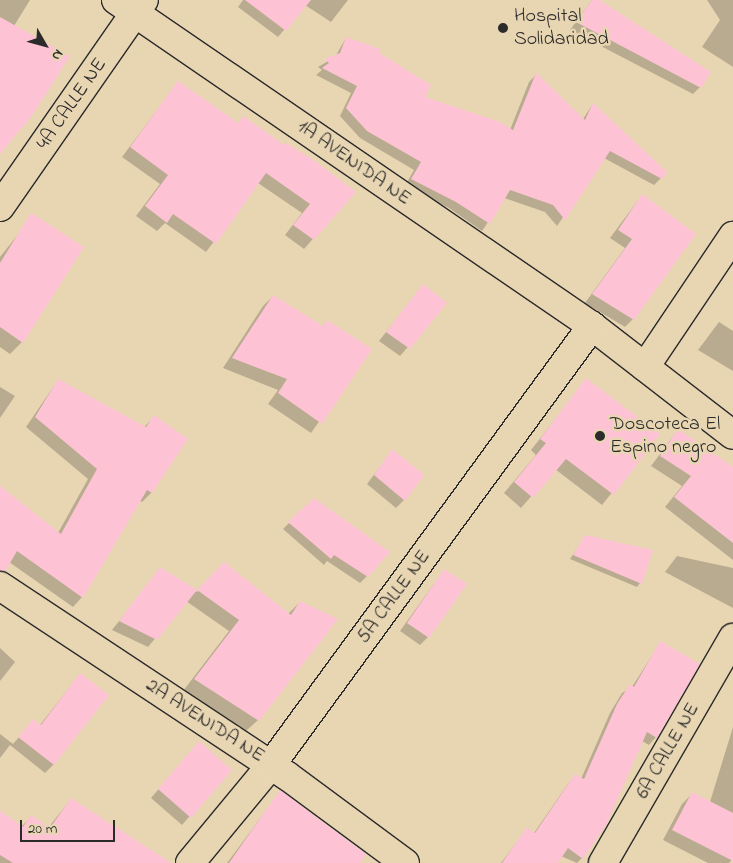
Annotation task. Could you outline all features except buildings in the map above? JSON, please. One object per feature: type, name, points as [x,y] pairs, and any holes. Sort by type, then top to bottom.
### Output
[{"type":"street","name":"4A CALLE NE","points":[[0,207],[132,4]]},
{"type":"street","name":"1A AVENIDA NE","points":[[132,4],[592,326],[733,435]]},
{"type":"street","points":[[645,367],[733,236]]},
{"type":"street","name":"5A CALLE NE","points":[[190,863],[271,765],[592,326]]},
{"type":"street","name":"2A AVENIDA NE","points":[[0,586],[271,765],[405,863]]},
{"type":"street","name":"6A CALLE NE","points":[[603,863],[733,638]]},
{"type":"place","name":"Hospital Solidaridad","points":[[503,28]]},
{"type":"place","name":"Doscoteca El Espino negro","points":[[600,436]]}]
